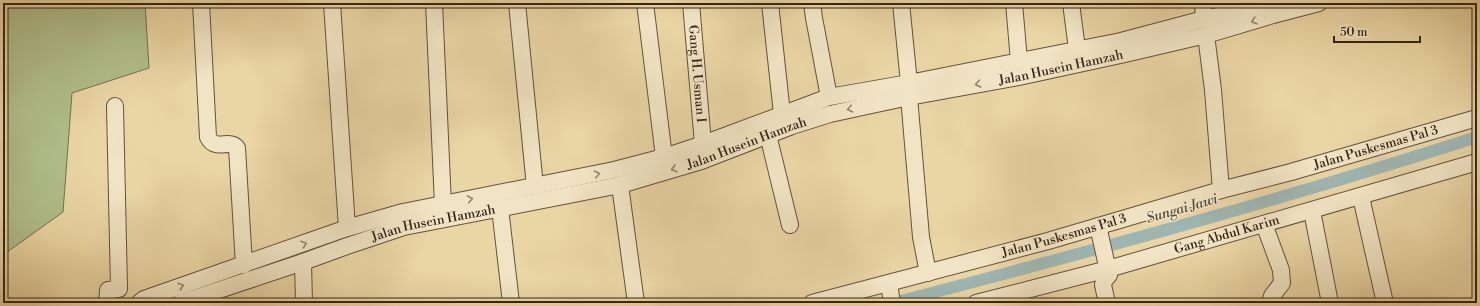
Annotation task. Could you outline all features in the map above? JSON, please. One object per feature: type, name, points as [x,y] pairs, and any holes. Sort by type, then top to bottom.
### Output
[{"type":"street","points":[[201,3],[208,137],[210,142],[214,144],[233,145],[237,148],[244,265]]},
{"type":"street","points":[[332,3],[347,228]]},
{"type":"street","points":[[434,3],[443,205]]},
{"type":"street","points":[[517,3],[535,187]]},
{"type":"street","points":[[645,3],[664,157]]},
{"type":"street","name":"Gang H. Usman I","points":[[692,3],[703,144]]},
{"type":"street","points":[[770,3],[782,114]]},
{"type":"street","points":[[812,3],[829,97]]},
{"type":"street","points":[[901,3],[921,237],[928,273]]},
{"type":"street","points":[[1014,3],[1019,61]]},
{"type":"street","points":[[1071,3],[1077,49]]},
{"type":"street","points":[[1203,3],[1204,19]]},
{"type":"street","name":"Jalan Husein Hamzah","points":[[143,302],[347,228],[403,212],[535,187],[614,170],[664,157],[829,97],[909,90],[1019,76],[1123,47],[1204,19],[1273,8],[1319,3]]},
{"type":"street","name":"Jalan Husein Hamzah","points":[[180,303],[404,227],[620,185],[701,162],[768,135],[909,90],[1019,61],[1077,49],[1123,47],[1206,35],[1273,8]]},
{"type":"street","points":[[1206,35],[1213,90],[1221,190]]},
{"type":"street","points":[[107,303],[108,290],[119,289],[115,106]]},
{"type":"street","name":"Jalan Puskesmas Pal 3","points":[[812,303],[890,293],[928,273],[1048,241],[1099,232],[1221,190],[1291,172],[1477,118]]},
{"type":"street","points":[[768,135],[790,224]]},
{"type":"street","name":"Gang Abdul Karim","points":[[976,303],[1106,262],[1264,224],[1477,162]]},
{"type":"street","points":[[620,185],[636,303]]},
{"type":"street","points":[[1361,197],[1385,303]]},
{"type":"street","points":[[500,208],[511,303]]},
{"type":"street","points":[[1312,211],[1330,303]]},
{"type":"street","points":[[1264,224],[1281,270],[1282,283],[1272,296],[1270,303]]},
{"type":"street","points":[[1099,232],[1109,275],[1104,281],[1103,285],[1107,303]]},
{"type":"street","points":[[303,262],[304,303]]},
{"type":"green space","points":[[3,3],[145,3],[149,68],[72,93],[63,212],[3,255]]},
{"type":"waterway","name":"Sungai Jawi","points":[[893,303],[1260,203],[1477,137]]}]
